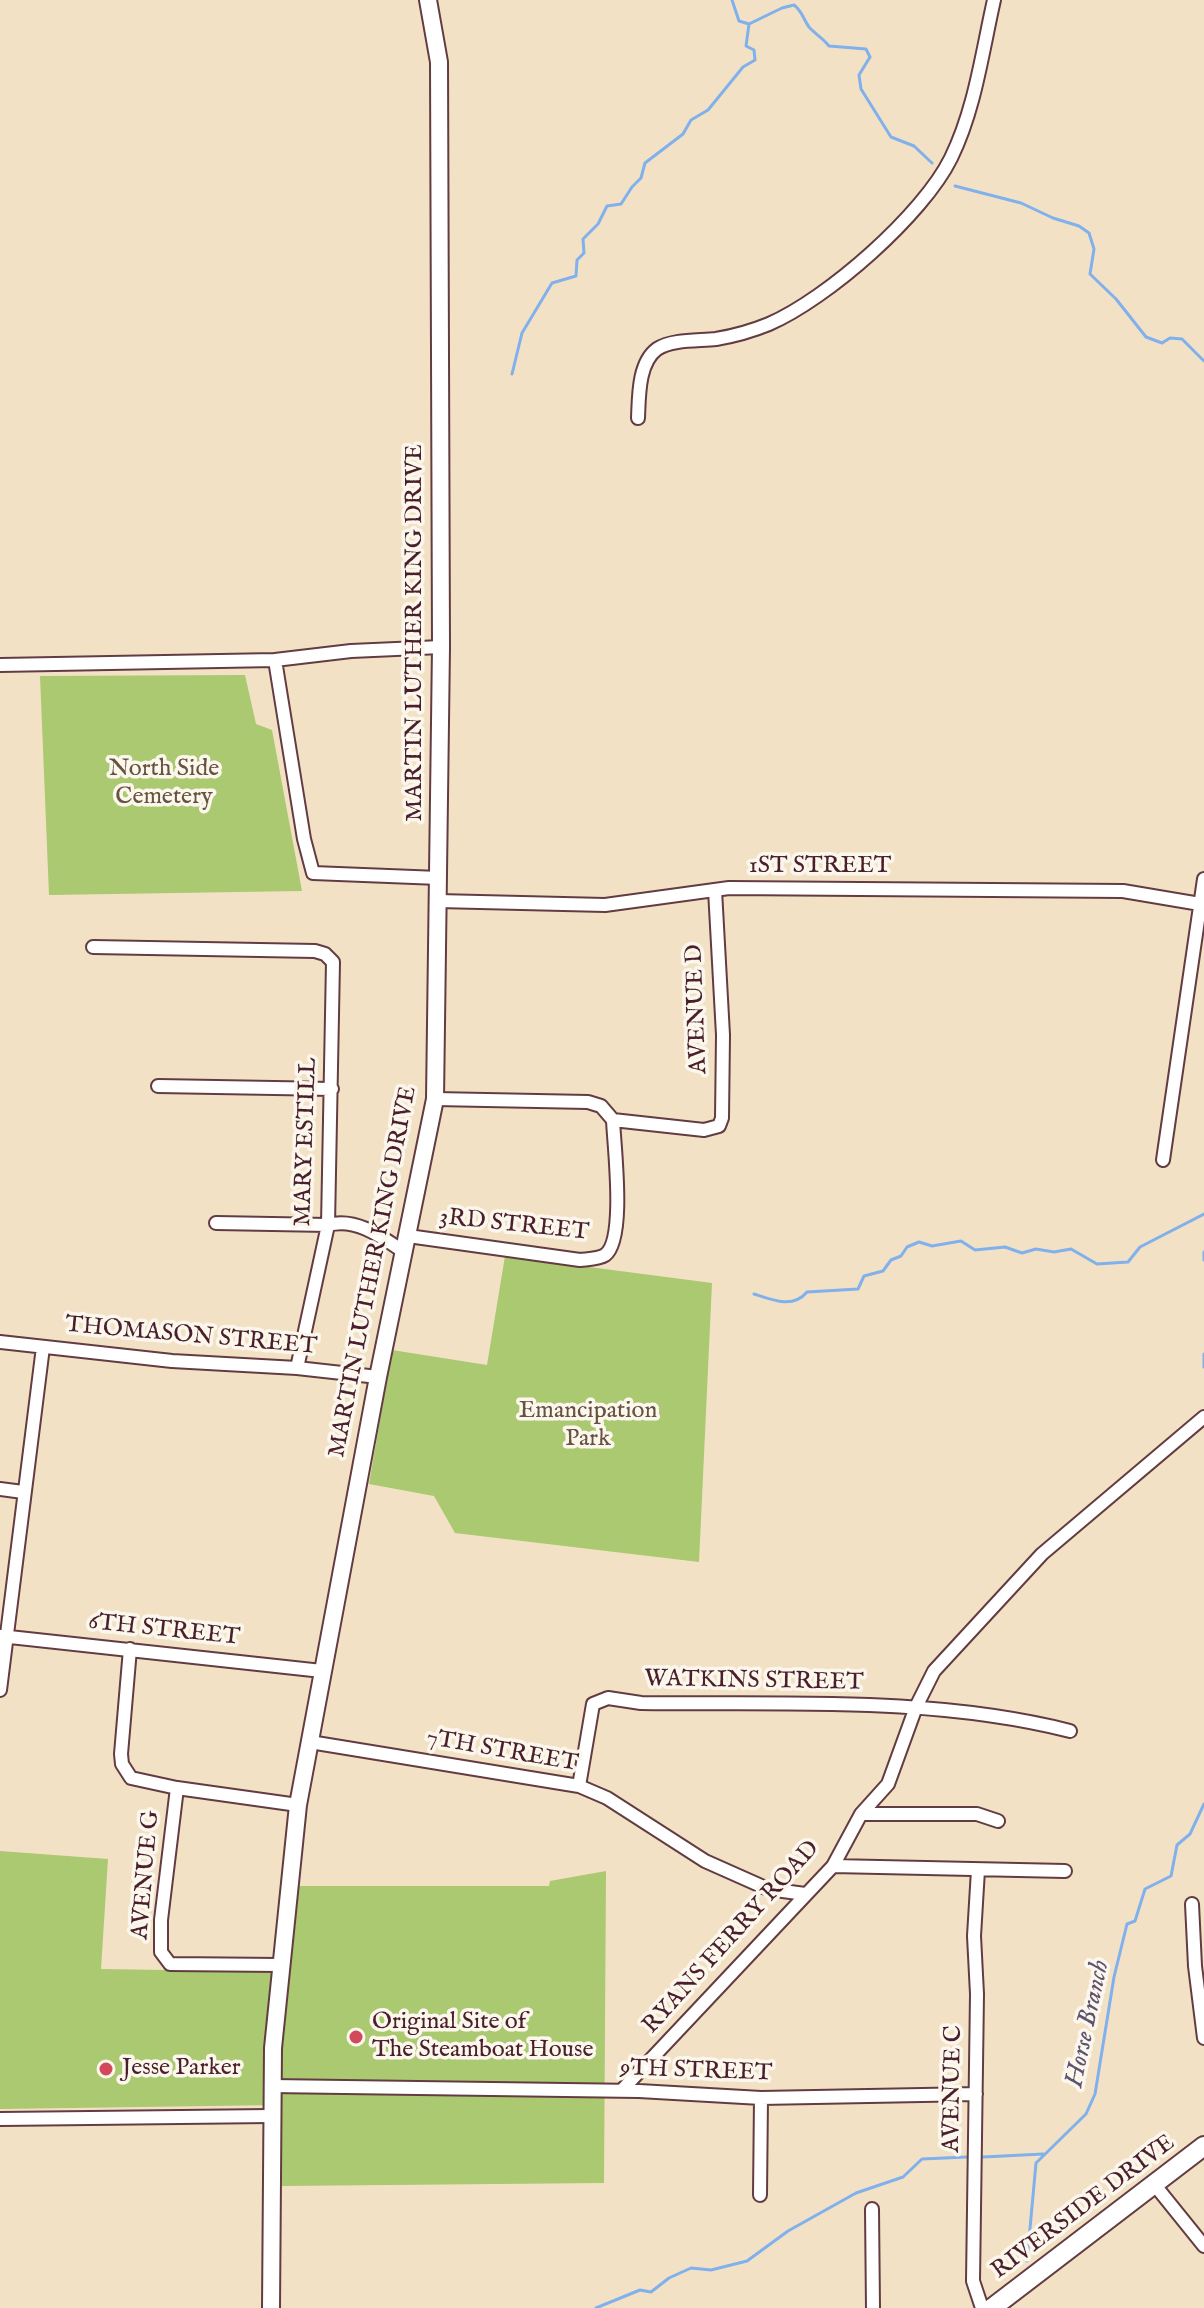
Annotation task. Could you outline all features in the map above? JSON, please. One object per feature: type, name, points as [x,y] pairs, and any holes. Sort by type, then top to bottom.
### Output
[{"type":"main road","name":"RIVERSIDE DRIVE","points":[[992,2308],[1204,2146]]},
{"type":"street","name":"MARTIN LUTHER KING DRIVE","points":[[271,2308],[271,2086],[280,1965],[298,1805],[378,1377],[435,1099],[441,647],[439,62],[428,0]]},
{"type":"street","points":[[638,418],[642,376],[648,360],[657,349],[751,330],[799,309],[840,280],[903,221],[936,183],[951,158],[963,126],[994,0]]},
{"type":"street","points":[[0,665],[275,660],[351,651],[441,647]]},
{"type":"street","points":[[275,660],[304,839],[313,873],[439,878]]},
{"type":"street","points":[[1163,1160],[1204,879]]},
{"type":"street","name":"1ST STREET","points":[[438,901],[605,905],[715,890],[1123,891],[1200,904]]},
{"type":"street","name":"AVENUE D","points":[[613,1120],[704,1130],[719,1126],[722,1118],[723,1035],[715,890]]},
{"type":"street","name":"MARY ESTILL","points":[[93,947],[315,951],[325,954],[333,962],[328,1225],[297,1368]]},
{"type":"street","points":[[158,1086],[332,1089]]},
{"type":"street","points":[[435,1099],[588,1102],[601,1106],[613,1120]]},
{"type":"street","name":"3RD STREET","points":[[406,1244],[580,1260],[603,1257],[612,1247],[617,1227],[613,1120]]},
{"type":"street","points":[[216,1223],[328,1225],[338,1222],[371,1230],[406,1244]]},
{"type":"street","name":"THOMASON STREET","points":[[0,1342],[172,1361],[297,1368],[378,1377]]},
{"type":"street","points":[[0,1690],[3,1636],[43,1347]]},
{"type":"street","name":"RYANS FERRY ROAD","points":[[622,2090],[833,1866],[861,1814],[888,1784],[916,1707],[934,1671],[1042,1554],[1204,1417]]},
{"type":"street","points":[[0,1489],[23,1492]]},
{"type":"street","name":"6TH STREET","points":[[3,1636],[322,1671]]},
{"type":"street","points":[[130,1649],[121,1754],[126,1774],[139,1782],[298,1805]]},
{"type":"street","name":"WATKINS STREET","points":[[579,1786],[593,1704],[608,1698],[641,1703],[916,1707],[1020,1718],[1070,1731]]},
{"type":"street","name":"7TH STREET","points":[[310,1742],[579,1786],[607,1798],[705,1861],[768,1889],[805,1894]]},
{"type":"street","name":"AVENUE G","points":[[177,1788],[161,1920],[161,1952],[170,1964],[280,1965]]},
{"type":"street","points":[[861,1814],[977,1814],[998,1821]]},
{"type":"street","points":[[833,1866],[1065,1871]]},
{"type":"street","name":"AVENUE C","points":[[978,1870],[974,1936],[977,1994],[973,2281],[982,2308]]},
{"type":"street","points":[[1192,1904],[1196,1977],[1204,2038]]},
{"type":"street","name":"9TH STREET","points":[[271,2086],[622,2090],[761,2098],[976,2094]]},
{"type":"street","points":[[760,2195],[761,2098]]},
{"type":"street","points":[[0,2119],[271,2116]]},
{"type":"street","points":[[1154,2184],[1204,2246]]},
{"type":"street","points":[[872,2209],[873,2308]]},
{"type":"green space","name":"North Side Cemetery","points":[[245,675],[256,724],[272,730],[302,891],[49,895],[40,676]]},
{"type":"green space","name":"Emancipation Park","points":[[505,1256],[712,1283],[699,1562],[455,1533],[434,1496],[369,1484],[392,1350],[487,1365]]},
{"type":"green space","points":[[0,1851],[108,1859],[101,1969],[290,1972],[299,1886],[549,1886],[550,1881],[606,1871],[604,2183],[282,2186],[281,2105],[0,2109]]},
{"type":"waterway","name":"Horse Branch","points":[[732,0],[739,21],[749,24],[794,5],[809,27],[829,46],[866,49],[870,57],[859,75],[861,89],[891,137],[914,146],[932,163]]},
{"type":"waterway","points":[[512,374],[522,333],[552,283],[576,276],[577,260],[584,253],[583,239],[598,224],[607,206],[621,204],[641,178],[645,163],[683,134],[691,120],[708,110],[743,67],[755,60],[754,50],[746,46],[749,24]]},
{"type":"waterway","name":"Horse Branch","points":[[955,186],[1021,203],[1089,233],[1094,249],[1090,274],[1116,299],[1146,337],[1162,343],[1170,338],[1182,339],[1204,361]]},
{"type":"waterway","points":[[754,1294],[789,1302],[807,1292],[858,1289],[864,1276],[883,1271],[907,1247],[919,1242],[932,1246],[961,1241],[975,1250],[1005,1247],[1022,1253],[1036,1249],[1054,1252],[1071,1249],[1097,1264],[1128,1262],[1140,1247],[1204,1214]]},
{"type":"waterway","name":"Horse Branch","points":[[1204,1252],[1204,1260]]},
{"type":"waterway","name":"Horse Branch","points":[[1204,1354],[1204,1367]]},
{"type":"waterway","name":"Horse Branch","points":[[1027,2261],[1036,2163],[1086,2114],[1095,2094],[1114,1977],[1127,1924],[1135,1921],[1145,1889],[1171,1876],[1177,1845],[1190,1834],[1204,1804]]},
{"type":"waterway","points":[[983,2157],[1043,2154]]},
{"type":"waterway","points":[[596,2308],[640,2290],[651,2292],[669,2278],[691,2268],[711,2270],[747,2261],[788,2231],[856,2193],[903,2177],[922,2159],[967,2157]]},
{"type":"place","name":"Original Site of The Steamboat House","points":[[356,2037]]},
{"type":"place","name":"Jesse Parker","points":[[106,2069]]}]
